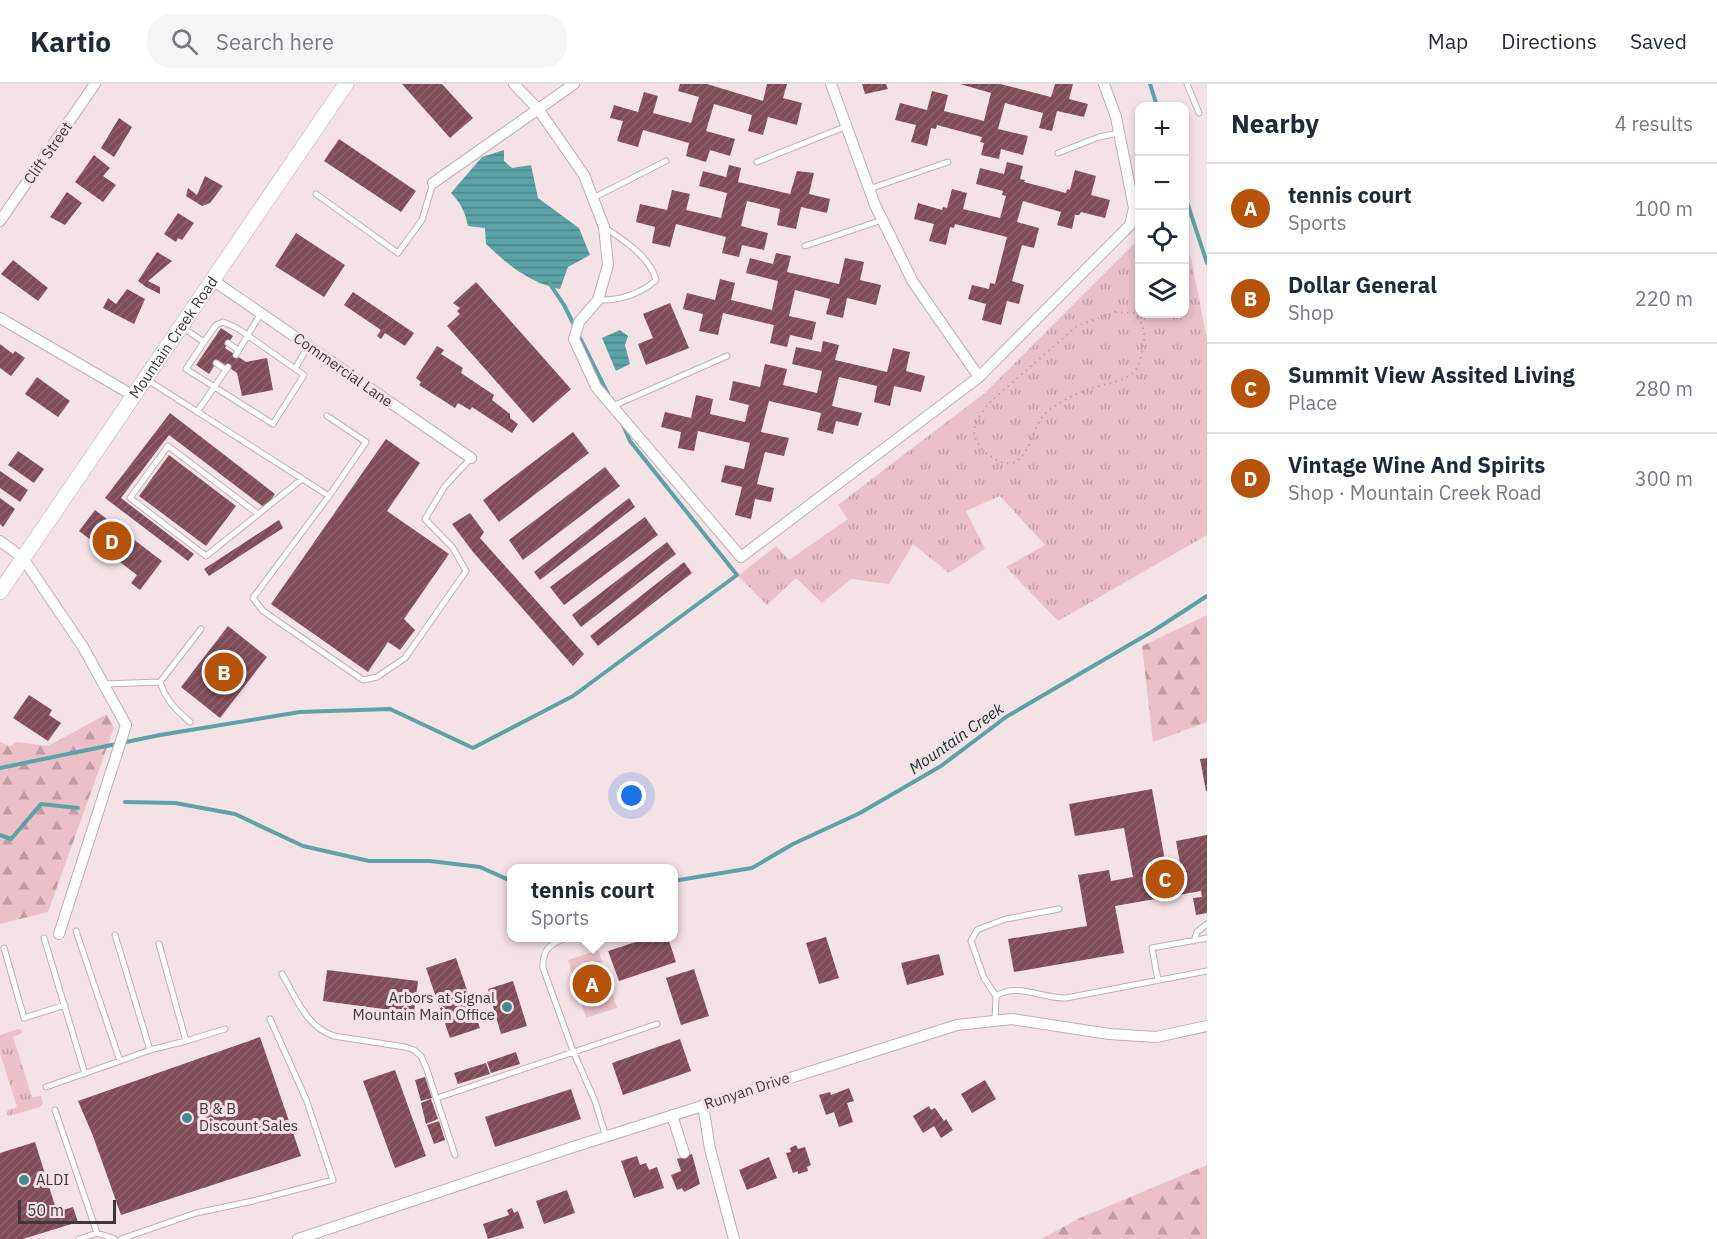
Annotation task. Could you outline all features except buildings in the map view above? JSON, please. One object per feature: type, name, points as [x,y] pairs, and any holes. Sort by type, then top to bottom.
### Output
[{"type":"main road","name":"Mountain Creek Road","points":[[1,588],[214,281],[346,84]]},
{"type":"street","name":"Clift Street","points":[[0,221],[95,84]]},
{"type":"street","points":[[514,84],[538,108],[584,175],[604,227],[608,265],[598,300],[579,322],[574,339],[596,387],[741,557],[979,377],[1130,225],[1134,208],[1116,117],[1104,84]]},
{"type":"street","points":[[433,183],[574,84]]},
{"type":"street","points":[[831,84],[869,189],[913,282],[979,377]]},
{"type":"street","name":"Commercial Lane","points":[[214,281],[471,458]]},
{"type":"street","points":[[0,318],[134,396]]},
{"type":"street","points":[[0,542],[23,558],[83,647],[126,726],[59,934]]},
{"type":"street","name":"Runyan Drive","points":[[298,1239],[672,1115],[957,1025],[1012,1019],[1109,1034],[1156,1037],[1207,1026]]},
{"type":"street","points":[[703,1105],[710,1149],[734,1239]]},
{"type":"street","points":[[672,1115],[684,1153]]},
{"type":"lane","points":[[1187,84],[1199,113]]},
{"type":"lane","points":[[757,162],[847,126]]},
{"type":"lane","points":[[1058,153],[1099,137],[1119,133]]},
{"type":"lane","points":[[592,198],[666,161]]},
{"type":"lane","points":[[869,189],[948,162]]},
{"type":"lane","points":[[316,194],[398,253],[422,220],[433,183]]},
{"type":"lane","points":[[806,246],[882,220]]},
{"type":"lane","points":[[598,300],[615,300],[649,287],[656,280],[653,267],[621,238],[604,227]]},
{"type":"lane","points":[[228,343],[237,353],[261,313]]},
{"type":"lane","points":[[223,322],[248,336],[304,375],[273,424],[186,369],[200,353],[204,342],[213,334],[216,325],[223,322]]},
{"type":"lane","points":[[182,327],[204,342]]},
{"type":"lane","points":[[295,369],[308,346]]},
{"type":"lane","points":[[613,406],[726,356]]},
{"type":"lane","points":[[197,412],[227,368],[216,363]]},
{"type":"lane","points":[[145,378],[329,496]]},
{"type":"lane","points":[[327,416],[366,442],[253,598],[263,611],[363,680],[377,677],[405,658],[466,571],[453,548],[425,519],[445,486],[471,458]]},
{"type":"lane","points":[[258,514],[168,446],[130,498],[206,556],[302,479]]},
{"type":"lane","points":[[160,682],[201,629]]},
{"type":"lane","points":[[104,684],[160,682]]},
{"type":"lane","points":[[160,682],[171,706],[190,722]]},
{"type":"lane","points":[[995,1021],[996,996],[984,978],[971,941],[977,930],[1006,919],[1059,909]]},
{"type":"lane","points":[[1194,941],[1197,932],[1207,924]]},
{"type":"lane","points":[[76,931],[120,1061]]},
{"type":"lane","points":[[116,935],[150,1050]]},
{"type":"lane","points":[[44,938],[85,1074]]},
{"type":"lane","points":[[1158,980],[1152,948],[1207,938]]},
{"type":"lane","points":[[554,942],[546,949],[542,958],[543,968],[573,1051],[595,1101],[606,1137]]},
{"type":"lane","points":[[159,944],[186,1041]]},
{"type":"lane","points":[[4,948],[24,1018],[65,1005]]},
{"type":"lane","points":[[996,996],[1013,989],[1054,999],[1066,998],[1207,971]]},
{"type":"lane","points":[[282,974],[312,1024],[323,1032],[414,1050],[421,1056],[455,1155]]},
{"type":"lane","points":[[122,1239],[196,1213],[333,1180],[306,1099],[270,1019]]},
{"type":"lane","points":[[437,1098],[657,1024]]},
{"type":"lane","points":[[46,1088],[150,1050],[225,1029]]},
{"type":"lane","points":[[55,1110],[98,1233]]},
{"type":"lane","points":[[79,1239],[98,1233],[115,1239]]},
{"type":"path","points":[[1115,312],[1134,313],[1141,321],[1146,333],[1137,367],[1131,374],[1055,405],[1041,417],[1024,454],[1014,463],[992,459],[975,440],[974,430],[980,415],[989,403],[1077,326],[1115,312]]},
{"type":"green space","points":[[1135,243],[1135,318],[1189,318],[1189,255],[1207,339],[1207,535],[1058,621],[1006,567],[1045,545],[1000,496],[966,511],[985,549],[949,573],[913,544],[889,584],[851,579],[822,603],[796,578],[767,605],[738,576],[776,546],[789,560],[848,519],[838,505],[986,392]]},
{"type":"green space","points":[[1207,615],[1207,722],[1153,742],[1142,646]]},
{"type":"green space","points":[[107,714],[114,728],[48,912],[0,924],[0,742],[10,746],[17,742],[48,746]]},
{"type":"green space","points":[[598,950],[617,1008],[586,1018],[568,960]]},
{"type":"green space","points":[[21,1029],[22,1033],[13,1037],[32,1097],[41,1096],[43,1104],[10,1116],[7,1115],[8,1110],[17,1107],[0,1053],[0,1035]]},
{"type":"green space","points":[[1207,1165],[1207,1239],[1041,1239],[1080,1218]]},
{"type":"water","points":[[504,150],[504,161],[512,168],[531,165],[538,198],[579,228],[590,255],[568,267],[560,289],[529,278],[494,252],[486,244],[485,228],[468,226],[462,208],[451,193],[482,157]]},
{"type":"water","points":[[620,330],[628,336],[625,345],[630,364],[616,371],[602,338]]},
{"type":"waterway","points":[[1150,84],[1156,102]]},
{"type":"waterway","points":[[1189,208],[1207,263]]},
{"type":"waterway","points":[[550,284],[575,327]]},
{"type":"waterway","points":[[578,334],[608,394]]},
{"type":"waterway","points":[[0,768],[160,735],[300,712],[390,709],[473,748],[573,696],[737,575],[630,441],[623,425]]},
{"type":"waterway","name":"Mountain Creek","points":[[678,880],[752,868],[793,844],[860,813],[941,766],[1006,717],[1153,631],[1207,596]]},
{"type":"waterway","name":"Mountain Creek","points":[[125,802],[175,803],[235,814],[303,846],[369,861],[430,861],[480,867],[507,879]]},
{"type":"waterway","points":[[0,835],[11,839],[41,804],[78,808]]},
{"type":"place","name":"Vintage Wine And Spirits","points":[[112,541]]},
{"type":"place","name":"Dollar General","points":[[224,672]]},
{"type":"place","name":"Summit View Assited Living","points":[[1165,879]]},
{"type":"place","name":"tennis court","points":[[592,984]]},
{"type":"place","name":"Arbors at Signal Mountain Main Office","points":[[507,1007]]},
{"type":"place","name":"B & B Discount Sales","points":[[187,1118]]},
{"type":"place","name":"ALDI","points":[[24,1180]]}]
